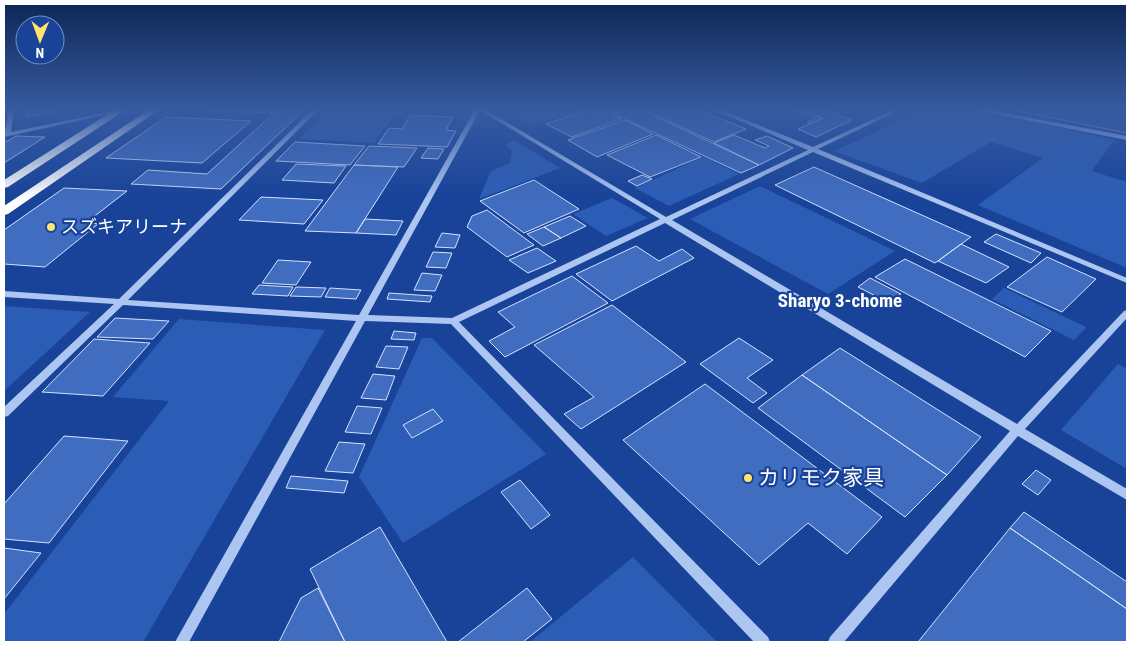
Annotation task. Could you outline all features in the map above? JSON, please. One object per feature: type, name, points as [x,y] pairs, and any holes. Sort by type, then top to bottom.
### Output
[{"type":"highway","points":[[4,186],[77,139]]},
{"type":"highway","points":[[4,211],[109,139]]},
{"type":"street","points":[[4,413],[122,302],[285,139]]},
{"type":"street","points":[[182,642],[458,139]]},
{"type":"street","points":[[532,139],[1127,494]]},
{"type":"street","points":[[788,139],[1127,280]]},
{"type":"street","points":[[4,294],[360,318],[453,321],[835,139]]},
{"type":"street","points":[[835,642],[1017,430],[1127,312]]},
{"type":"street","points":[[453,321],[763,642]]},
{"type":"shaded area","points":[[303,139],[377,139],[374,143]]},
{"type":"shaded area","points":[[860,139],[1114,140],[1092,171],[1127,182],[1127,268],[978,205],[1043,158],[991,142],[922,183],[834,151]]},
{"type":"shaded area","points":[[514,140],[560,168],[479,199],[491,171],[510,163],[512,151],[506,145]]},
{"type":"shaded area","points":[[703,157],[739,174],[669,206],[635,188]]},
{"type":"shaded area","points":[[760,186],[895,251],[828,294],[690,219]]},
{"type":"shaded area","points":[[612,198],[648,218],[606,236],[573,214]]},
{"type":"shaded area","points":[[1004,288],[1086,328],[1074,340],[992,299]]},
{"type":"shaded area","points":[[4,306],[90,312],[4,391]]},
{"type":"shaded area","points":[[179,319],[325,330],[143,642],[4,642],[4,614],[169,401],[113,397]]},
{"type":"shaded area","points":[[422,338],[432,338],[546,454],[403,543],[359,477]]},
{"type":"shaded area","points":[[1118,364],[1127,369],[1127,469],[1061,430]]},
{"type":"shaded area","points":[[633,557],[717,642],[530,642]]},
{"type":"building","points":[[11,139],[42,139],[4,163],[4,141]]},
{"type":"building","points":[[134,139],[230,139],[202,163],[106,158]]},
{"type":"building","points":[[245,139],[273,139],[221,189],[131,184],[148,170],[207,174]]},
{"type":"building","points":[[381,139],[451,139],[447,147],[378,144]]},
{"type":"building","points":[[570,139],[640,139],[597,157],[568,140]]},
{"type":"building","points":[[646,139],[664,139],[701,157],[650,177],[607,155]]},
{"type":"building","points":[[668,139],[704,139],[759,165],[741,173]]},
{"type":"building","points":[[708,139],[721,139],[714,142]]},
{"type":"building","points":[[724,139],[744,139],[765,148],[769,146],[755,140],[774,139],[793,148],[759,165],[714,143]]},
{"type":"building","points":[[295,142],[365,146],[350,165],[276,161]]},
{"type":"building","points":[[369,146],[417,148],[404,167],[354,165]]},
{"type":"building","points":[[428,148],[444,149],[438,159],[421,158]]},
{"type":"building","points":[[296,164],[346,166],[334,183],[282,180]]},
{"type":"building","points":[[354,165],[398,167],[356,233],[305,231]]},
{"type":"building","points":[[814,167],[971,237],[935,263],[775,185]]},
{"type":"building","points":[[642,175],[652,179],[637,186],[628,181]]},
{"type":"building","points":[[534,180],[579,209],[524,233],[480,201]]},
{"type":"building","name":"スズキアリーナ","points":[[64,188],[127,191],[87,222],[98,224],[45,267],[4,264],[4,230]]},
{"type":"building","points":[[261,197],[323,200],[304,224],[239,220]]},
{"type":"building","points":[[487,210],[534,245],[507,257],[467,227],[472,216]]},
{"type":"building","points":[[570,216],[586,226],[561,238],[544,227]]},
{"type":"building","points":[[365,219],[403,221],[396,235],[356,233]]},
{"type":"building","points":[[544,227],[561,238],[543,246],[527,234]]},
{"type":"building","points":[[442,233],[460,235],[455,248],[435,247]]},
{"type":"building","points":[[996,234],[1041,253],[1031,263],[984,242]]},
{"type":"building","points":[[961,244],[1009,267],[986,283],[938,261]]},
{"type":"building","points":[[636,246],[659,261],[682,249],[694,258],[612,301],[576,274]]},
{"type":"building","points":[[537,248],[556,261],[528,273],[509,260]]},
{"type":"building","points":[[433,252],[452,253],[446,268],[426,267]]},
{"type":"building","points":[[1047,257],[1096,279],[1062,312],[1007,287]]},
{"type":"building","points":[[905,259],[1051,331],[1025,357],[875,277]]},
{"type":"building","points":[[278,260],[311,262],[296,285],[262,283]]},
{"type":"building","points":[[422,273],[442,275],[435,291],[414,290]]},
{"type":"building","points":[[572,276],[608,303],[505,357],[489,341],[515,327],[498,312]]},
{"type":"building","points":[[870,278],[901,294],[889,303],[858,287]]},
{"type":"building","points":[[259,285],[293,287],[288,296],[252,294]]},
{"type":"building","points":[[296,287],[326,288],[321,297],[290,296]]},
{"type":"building","points":[[330,288],[361,290],[356,299],[325,297]]},
{"type":"building","points":[[389,293],[432,296],[430,302],[387,299]]},
{"type":"building","points":[[612,305],[686,362],[581,429],[564,414],[594,397],[534,345]]},
{"type":"building","points":[[115,318],[169,321],[153,339],[97,337]]},
{"type":"building","points":[[394,331],[416,333],[414,340],[391,339]]},
{"type":"building","points":[[739,338],[773,360],[747,378],[767,393],[753,403],[700,364]]},
{"type":"building","points":[[94,339],[150,343],[103,396],[42,392]]},
{"type":"building","points":[[386,346],[408,347],[399,369],[376,367]]},
{"type":"building","points":[[840,348],[981,437],[947,475],[802,375]]},
{"type":"building","points":[[373,374],[395,376],[386,400],[361,398]]},
{"type":"building","points":[[802,375],[947,475],[905,517],[758,408]]},
{"type":"building","name":"カリモク家具","points":[[705,384],[882,517],[847,554],[808,523],[759,565],[623,440]]},
{"type":"building","points":[[357,406],[382,408],[371,434],[345,432]]},
{"type":"building","points":[[433,409],[443,421],[412,438],[403,425]]},
{"type":"building","points":[[64,436],[128,441],[49,543],[4,539],[4,504]]},
{"type":"building","points":[[339,442],[365,444],[353,473],[325,471]]},
{"type":"building","points":[[1036,470],[1051,480],[1038,495],[1022,484]]},
{"type":"building","points":[[291,476],[348,481],[344,493],[286,488]]},
{"type":"building","points":[[520,480],[550,515],[531,529],[501,492]]},
{"type":"building","points":[[1024,512],[1127,582],[1127,609],[1010,528]]},
{"type":"building","points":[[380,527],[447,642],[345,642],[310,569]]},
{"type":"building","points":[[1010,528],[1127,609],[1127,642],[918,642]]},
{"type":"building","points":[[4,548],[41,553],[4,599]]},
{"type":"building","points":[[318,588],[345,642],[279,642],[301,598]]},
{"type":"building","points":[[527,588],[552,619],[523,642],[458,642]]},
{"type":"place","name":"スズキアリーナ","points":[[51,227]]},
{"type":"place","name":"カリモク家具","points":[[748,478]]},
{"type":"district","name":"Sharyo 3-chome","points":[[840,300]]}]
